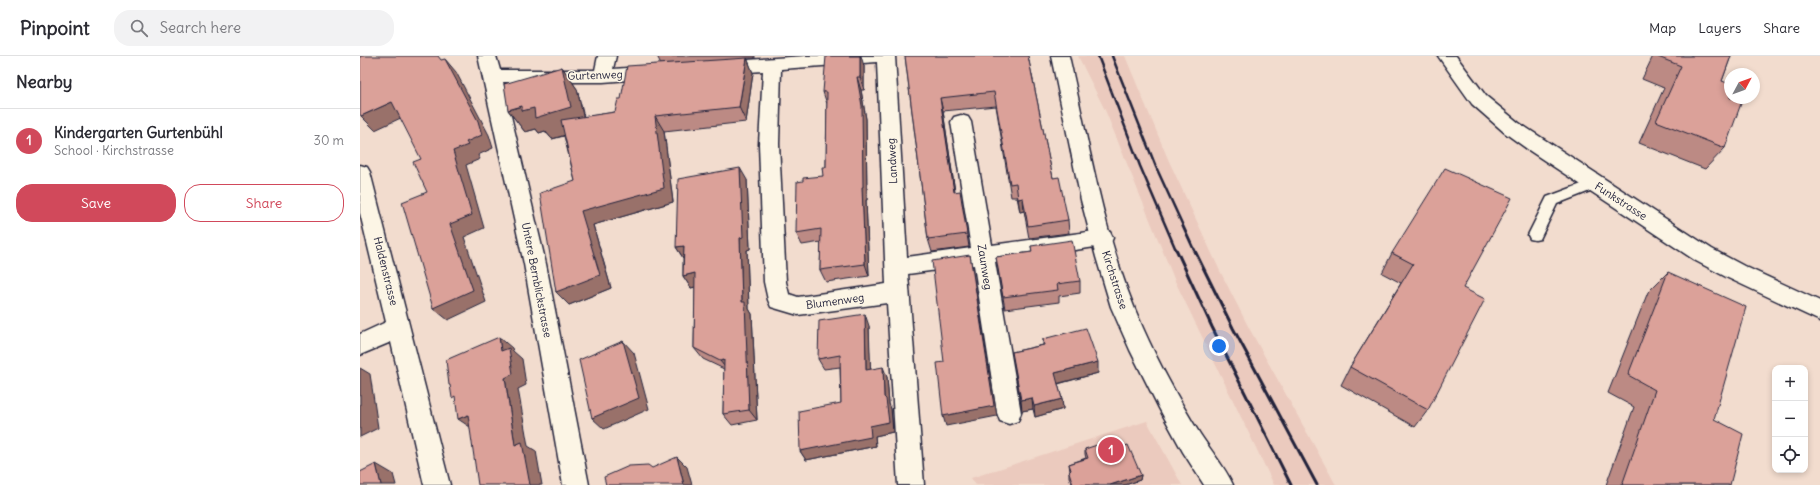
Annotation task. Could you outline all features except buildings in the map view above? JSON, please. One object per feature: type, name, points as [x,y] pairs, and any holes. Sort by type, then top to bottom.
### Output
[{"type":"street","points":[[603,76],[607,56]]},
{"type":"street","points":[[703,69],[886,56]]},
{"type":"street","name":"Landweg","points":[[886,56],[898,267]]},
{"type":"street","name":"Kirchstrasse","points":[[1060,56],[1102,238],[1115,286],[1132,330],[1169,405],[1198,454],[1220,485]]},
{"type":"street","name":"Funkstrasse","points":[[1447,56],[1478,100],[1512,128],[1594,184],[1711,258],[1748,278],[1820,311]]},
{"type":"street","name":"Blumenweg","points":[[772,64],[769,144],[775,282],[779,300],[798,306],[898,292]]},
{"type":"street","name":"Gurtenweg","points":[[490,66],[603,76],[672,71]]},
{"type":"street","name":"Untere Bernblickstrasse","points":[[490,66],[535,264],[576,485]]},
{"type":"street","name":"Zaunweg","points":[[961,122],[1009,412]]},
{"type":"street","name":"Haldenstrasse","points":[[360,172],[399,327]]},
{"type":"street","points":[[911,485],[898,292],[898,267],[1102,238]]},
{"type":"street","points":[[360,345],[399,327],[437,485]]},
{"type":"lane","points":[[1535,235],[1552,201],[1594,184]]},
{"type":"shaded area","points":[[1078,56],[1125,56],[1168,159],[1220,271],[1249,328],[1336,485],[1274,485],[1175,281],[1105,110]]},
{"type":"shaded area","points":[[1147,421],[1182,485],[976,485],[971,478]]},
{"type":"railway","points":[[1098,56],[1140,166],[1176,250]]},
{"type":"railway","points":[[1112,56],[1156,167],[1194,250]]},
{"type":"railway","points":[[1176,249],[1212,327],[1291,485]]},
{"type":"railway","points":[[1194,249],[1233,328],[1317,485]]},
{"type":"place","name":"Kindergarten Gurtenbühl","points":[[1111,450]]}]
